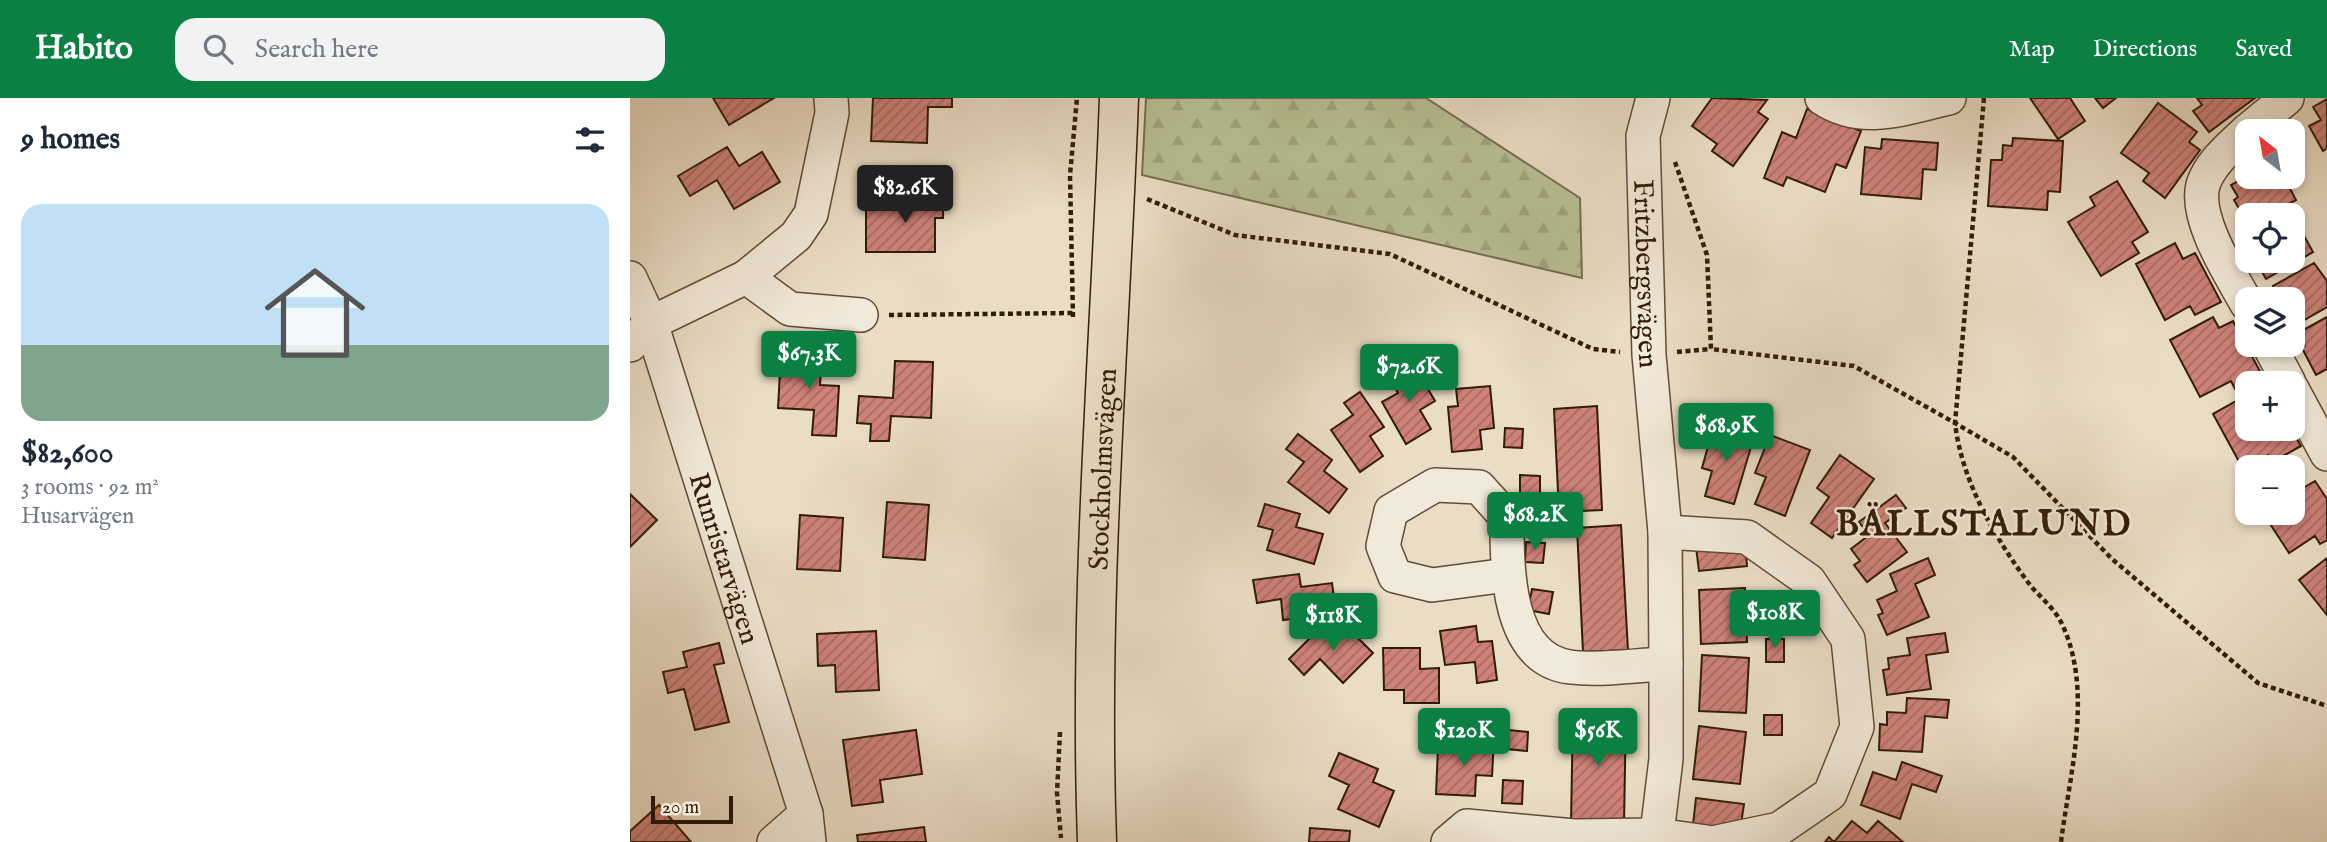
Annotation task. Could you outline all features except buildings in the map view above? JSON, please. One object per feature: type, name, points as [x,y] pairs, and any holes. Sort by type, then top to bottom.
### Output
[{"type":"main road","name":"Stockholmsvägen","points":[[1097,842],[1093,729],[1099,491],[1119,98]]},
{"type":"street","points":[[641,334],[746,277],[796,236],[811,214],[832,113],[831,98]]},
{"type":"street","name":"Fritzbergsvägen","points":[[1653,98],[1643,136],[1649,355],[1665,532],[1666,759],[1657,839]]},
{"type":"street","points":[[1822,98],[1835,107],[1871,116],[1949,98]]},
{"type":"street","points":[[2262,119],[2287,98]]},
{"type":"street","points":[[2235,142],[2222,154],[2203,186],[2207,229],[2238,287]]},
{"type":"street","points":[[746,277],[790,309],[861,315]]},
{"type":"street","name":"Runristarvägen","points":[[630,278],[641,334],[807,828]]},
{"type":"street","points":[[2305,414],[2327,454]]},
{"type":"street","points":[[1665,532],[1747,537],[1809,581],[1848,639],[1857,727],[1830,794],[1779,829],[1717,842]]},
{"type":"street","points":[[1507,575],[1524,636],[1541,656],[1569,667],[1666,664]]},
{"type":"street","points":[[1448,842],[1467,826],[1508,837],[1574,836],[1707,842]]},
{"type":"street","points":[[774,842],[807,828]]},
{"type":"path","points":[[1984,98],[1955,423],[1959,454],[1996,537],[2060,620],[2070,646],[2079,703],[2061,842]]},
{"type":"path","points":[[1671,152],[1707,255],[1711,349]]},
{"type":"path","points":[[1070,175],[1116,186],[1235,235],[1390,254],[1593,349],[1649,355],[1711,349],[1854,366],[2013,457],[2112,559],[2258,683],[2327,706]]},
{"type":"path","points":[[861,315],[1073,313]]},
{"type":"green space","points":[[1146,98],[1426,98],[1580,198],[1582,278],[1142,175]]},
{"type":"district","name":"BÄLLSTALUND","points":[[1984,523]]}]
